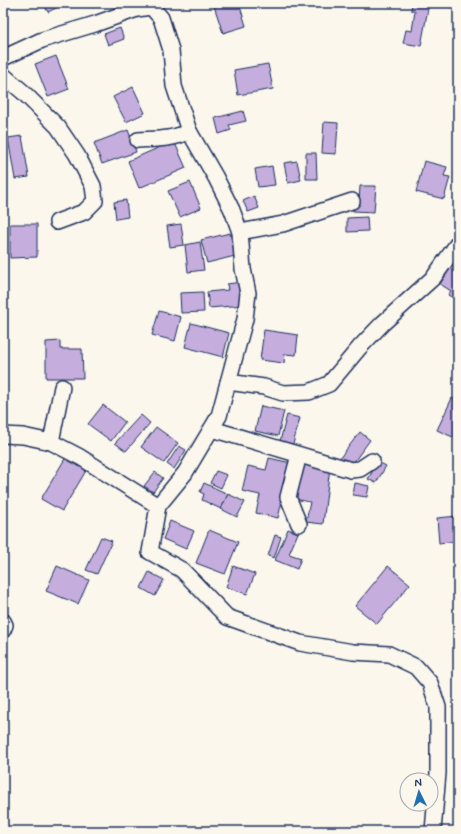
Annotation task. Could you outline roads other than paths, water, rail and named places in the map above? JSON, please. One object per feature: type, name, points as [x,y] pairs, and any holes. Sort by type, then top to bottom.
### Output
[{"type":"street","points":[[3,58],[42,40],[95,24],[149,5],[161,18],[171,50],[174,86],[189,132],[216,178],[232,210],[240,232],[243,269],[248,293],[245,319],[219,416],[185,473],[158,506],[150,552],[182,570],[228,617],[300,643],[353,652],[389,654],[416,667],[430,683],[438,707],[438,773],[433,831]]},
{"type":"street","points":[[3,75],[23,92],[58,127],[77,155],[93,186],[95,201],[84,212],[57,222]]},
{"type":"street","points":[[138,140],[172,138],[189,132]]},
{"type":"street","points":[[240,232],[283,224],[352,201]]},
{"type":"street","points":[[228,382],[264,387],[283,393],[309,392],[329,384],[360,347],[382,324],[434,277],[458,243]]},
{"type":"street","points":[[51,442],[62,387]]},
{"type":"street","points":[[212,429],[351,470],[360,470],[372,461]]},
{"type":"street","points":[[3,435],[23,436],[51,442],[80,456],[158,506]]},
{"type":"street","points":[[299,455],[288,497],[299,524]]},
{"type":"street","points":[[3,621],[5,625],[3,630]]}]
